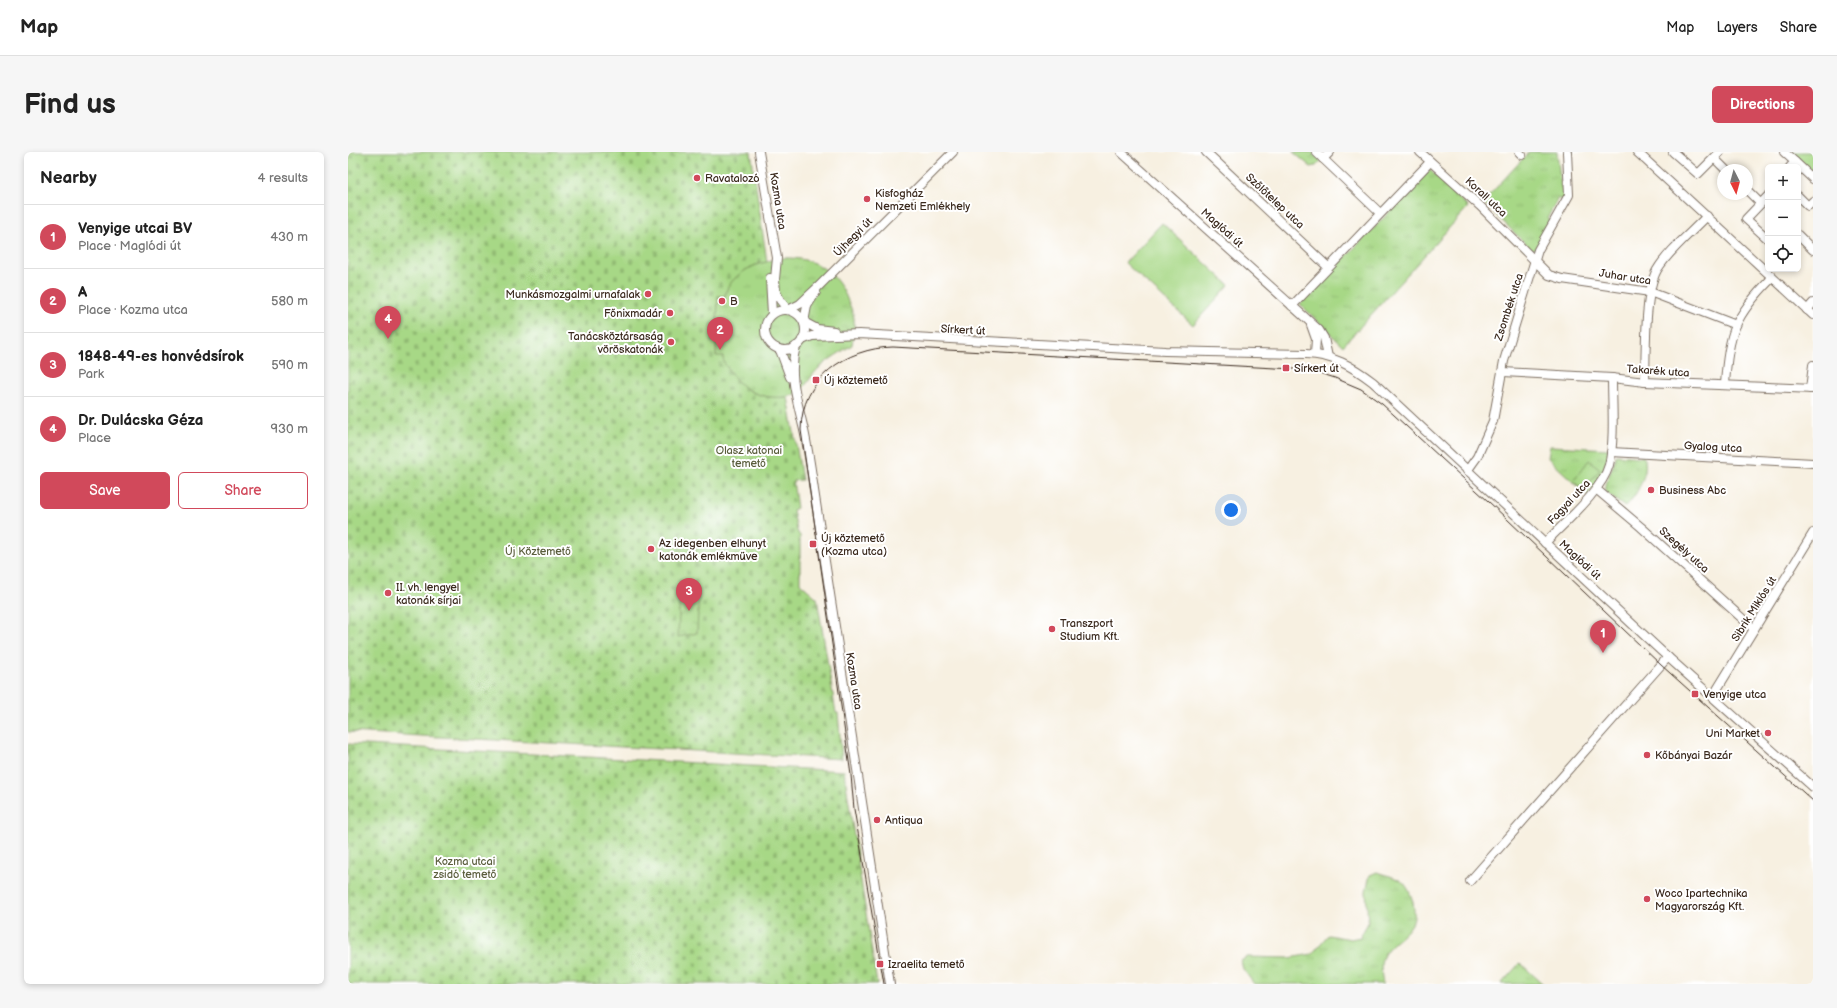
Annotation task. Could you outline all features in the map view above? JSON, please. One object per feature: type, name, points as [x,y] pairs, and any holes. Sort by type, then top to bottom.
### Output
[{"type":"street","name":"Kozma utca","points":[[759,152],[775,254],[777,258],[775,279],[776,292],[788,310],[796,312],[804,322],[805,332],[793,358],[793,382]]},
{"type":"street","name":"Újhegyi út","points":[[788,310],[800,304],[818,287],[954,152]]},
{"type":"street","name":"Maglódi út","points":[[1121,152],[1322,334],[1328,357]]},
{"type":"street","name":"Szőlőtelep utca","points":[[1206,152],[1328,267]]},
{"type":"street","points":[[1316,152],[1380,213]]},
{"type":"street","points":[[1323,159],[1330,152]]},
{"type":"street","name":"Korall utca","points":[[1420,152],[1480,206],[1535,260]]},
{"type":"street","name":"Zsombék utca","points":[[1468,471],[1490,430],[1497,407],[1504,361],[1538,250],[1569,195],[1567,152]]},
{"type":"street","points":[[1637,152],[1810,313],[1813,303]]},
{"type":"street","points":[[1674,152],[1698,174],[1720,152]]},
{"type":"street","points":[[1784,152],[1792,164]]},
{"type":"street","points":[[1714,158],[1720,164]]},
{"type":"street","points":[[1292,306],[1430,162]]},
{"type":"street","points":[[1801,170],[1813,179]]},
{"type":"street","points":[[1753,196],[1760,203]]},
{"type":"street","points":[[1765,199],[1746,219],[1765,236]]},
{"type":"street","points":[[1801,199],[1808,206],[1813,201]]},
{"type":"street","points":[[1645,382],[1650,292],[1654,277],[1660,266],[1707,216]]},
{"type":"street","points":[[1799,236],[1813,250]]},
{"type":"street","name":"Kozma utca","points":[[775,254],[770,278],[772,314],[765,323],[765,333],[769,342],[780,350],[793,382],[804,427],[890,984]]},
{"type":"street","name":"Juhar utca","points":[[1535,260],[1545,272],[1554,277],[1650,292],[1736,325]]},
{"type":"street","points":[[1725,385],[1728,345],[1736,325],[1749,302],[1772,278]]},
{"type":"street","name":"Újhegyi út","points":[[804,322],[807,306],[818,287]]},
{"type":"street","points":[[772,314],[777,311],[788,310]]},
{"type":"street","name":"Maglódi út","points":[[1308,321],[1316,334],[1315,354],[1350,365],[1373,382],[1668,657],[1813,787]]},
{"type":"street","name":"Sírkert út","points":[[804,322],[817,329],[850,334],[1165,351],[1315,354]]},
{"type":"street","name":"Sírkert út","points":[[799,343],[812,336],[850,334]]},
{"type":"street","points":[[780,350],[786,350],[799,343]]},
{"type":"street","points":[[1812,389],[1813,365]]},
{"type":"street","name":"Takarék utca","points":[[1503,372],[1612,378],[1645,382],[1812,389]]},
{"type":"street","name":"Fagyal utca","points":[[1545,543],[1596,489],[1607,472],[1611,452],[1612,378]]},
{"type":"street","name":"Gyalog utca","points":[[1611,452],[1813,464]]},
{"type":"street","name":"Szegély utca","points":[[1596,489],[1641,527],[1754,629]]},
{"type":"street","name":"Sibrik Miklós út","points":[[1713,696],[1813,533]]},
{"type":"street","points":[[1470,881],[1668,657]]},
{"type":"green space","name":"Új Köztemető","points":[[348,152],[751,152],[767,262],[761,263],[741,273],[730,284],[725,296],[718,296],[716,356],[723,356],[724,363],[734,378],[754,393],[770,397],[788,397],[802,480],[793,481],[797,508],[793,510],[797,531],[800,536],[800,583],[817,598],[836,713],[838,713],[842,759],[348,732]]},
{"type":"green space","points":[[1293,152],[1312,152],[1321,161],[1316,166],[1311,167]]},
{"type":"green space","points":[[1529,152],[1557,152],[1561,187],[1565,186],[1566,193],[1563,201],[1558,198],[1547,219],[1551,221],[1535,249],[1531,249],[1483,202]]},
{"type":"green space","points":[[1791,152],[1813,152],[1813,172]]},
{"type":"green space","points":[[1430,170],[1468,207],[1343,346],[1300,304]]},
{"type":"green space","points":[[1162,223],[1229,285],[1193,325],[1125,263]]},
{"type":"green space","points":[[784,258],[806,260],[824,268],[831,274],[838,282],[848,301],[854,318],[854,325],[852,345],[819,368],[802,389],[787,397],[778,398],[760,395],[743,387],[734,379],[716,356],[718,296],[725,296],[733,280],[739,274],[766,261]]},
{"type":"green space","points":[[1550,446],[1610,449],[1603,474],[1587,495],[1548,458]]},
{"type":"green space","points":[[1616,455],[1644,457],[1644,477],[1637,491],[1625,507],[1606,493],[1606,483]]},
{"type":"green space","points":[[1589,460],[1600,469],[1584,490],[1573,481]]},
{"type":"green space","points":[[680,589],[699,590],[697,633],[678,637]]},
{"type":"green space","name":"Kozma utcai zsidó temető","points":[[348,744],[844,771],[877,984],[348,984]]},
{"type":"green space","points":[[1377,872],[1395,878],[1405,884],[1414,907],[1414,919],[1409,929],[1384,954],[1381,962],[1383,984],[1254,984],[1243,969],[1241,961],[1247,957],[1289,958],[1312,954],[1328,935],[1351,939],[1360,937],[1368,923],[1366,891],[1370,875]]},
{"type":"green space","points":[[1520,963],[1543,984],[1501,984]]},
{"type":"tram line","points":[[884,984],[854,809],[851,775],[801,430],[803,412],[809,396],[818,382],[829,370],[843,360],[859,353],[876,349],[893,347],[1293,369],[1313,371],[1361,389],[1382,404],[1488,501],[1661,665],[1813,801]]},
{"type":"place","name":"Ravatalozó","points":[[697,178]]},
{"type":"place","name":"Kisfogház Nemzeti Emlékhely","points":[[867,199]]},
{"type":"place","name":"Munkásmozgalmi urnafalak","points":[[648,294]]},
{"type":"place","name":"B","points":[[722,301]]},
{"type":"place","name":"Főnixmadár","points":[[670,313]]},
{"type":"place","name":"Dr. Dulácska Géza","points":[[388,339]]},
{"type":"place","name":"Tanácsköztársaság vöröskatonák","points":[[671,342]]},
{"type":"place","name":"A","points":[[720,350]]},
{"type":"place","name":"Sírkert út","points":[[1286,368]]},
{"type":"place","name":"Új köztemető","points":[[816,380]]},
{"type":"place","name":"Business Abc","points":[[1651,490]]},
{"type":"place","name":"Új köztemető (Kozma utca)","points":[[813,544]]},
{"type":"place","name":"Az idegenben elhunyt katonák emlékműve","points":[[651,549]]},
{"type":"place","name":"II. vh. lengyel katonák sírjai","points":[[388,593]]},
{"type":"place","name":"1848-49-es honvédsírok","points":[[689,611]]},
{"type":"place","name":"Transzport Studium Kft.","points":[[1052,629]]},
{"type":"place","name":"Venyige utcai BV","points":[[1603,653]]},
{"type":"place","name":"Venyige utca","points":[[1695,694]]},
{"type":"place","name":"Uni Market","points":[[1768,733]]},
{"type":"place","name":"Kőbányai Bazár","points":[[1647,755]]},
{"type":"place","name":"Antiqua","points":[[877,820]]},
{"type":"place","name":"Woco Ipartechnika Magyarország Kft.","points":[[1647,899]]},
{"type":"place","name":"Izraelita temető","points":[[880,964]]},
{"type":"park label","name":"Olasz katonai temető","points":[[749,456]]}]
